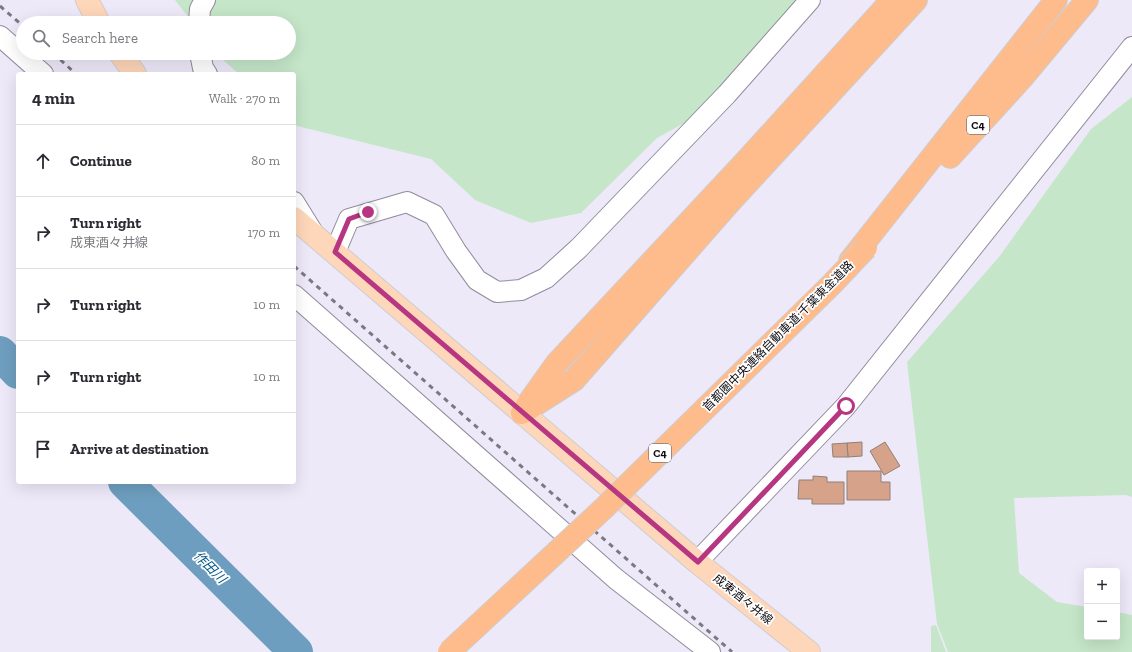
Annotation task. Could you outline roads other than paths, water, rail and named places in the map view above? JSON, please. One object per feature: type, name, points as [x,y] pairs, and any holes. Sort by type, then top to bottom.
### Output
[{"type":"highway","points":[[522,412],[557,363],[745,162],[892,0]]},
{"type":"highway","points":[[522,412],[574,380],[730,202],[916,0]]},
{"type":"highway","points":[[864,246],[1056,0]]},
{"type":"highway","name":"首都圏中央連絡自動車道;千葉東金道路","points":[[449,652],[603,510],[832,284],[864,246],[1022,78],[1087,0]]},
{"type":"main road","points":[[87,0],[95,16]]},
{"type":"main road","points":[[125,60],[134,72]]},
{"type":"main road","name":"成東酒々井線","points":[[296,220],[698,562],[809,652]]},
{"type":"street","points":[[200,16],[200,9],[205,0]]},
{"type":"street","points":[[335,252],[349,219],[407,202],[434,215],[477,280],[497,292],[521,290],[546,278],[579,248],[727,94],[810,0]]},
{"type":"street","points":[[0,36],[16,50]]},
{"type":"street","points":[[698,562],[846,406],[1132,47]]},
{"type":"street","points":[[27,60],[41,72]]},
{"type":"street","points":[[201,60],[206,72]]},
{"type":"street","points":[[296,205],[315,236]]},
{"type":"street","points":[[296,297],[616,579],[710,652]]},
{"type":"waterway","name":"作田川","points":[[0,353],[16,370]]},
{"type":"waterway","name":"作田川","points":[[127,484],[296,652]]},
{"type":"railway","points":[[0,6],[16,20]]},
{"type":"railway","points":[[61,60],[74,72]]},
{"type":"railway","points":[[296,268],[732,652]]}]
